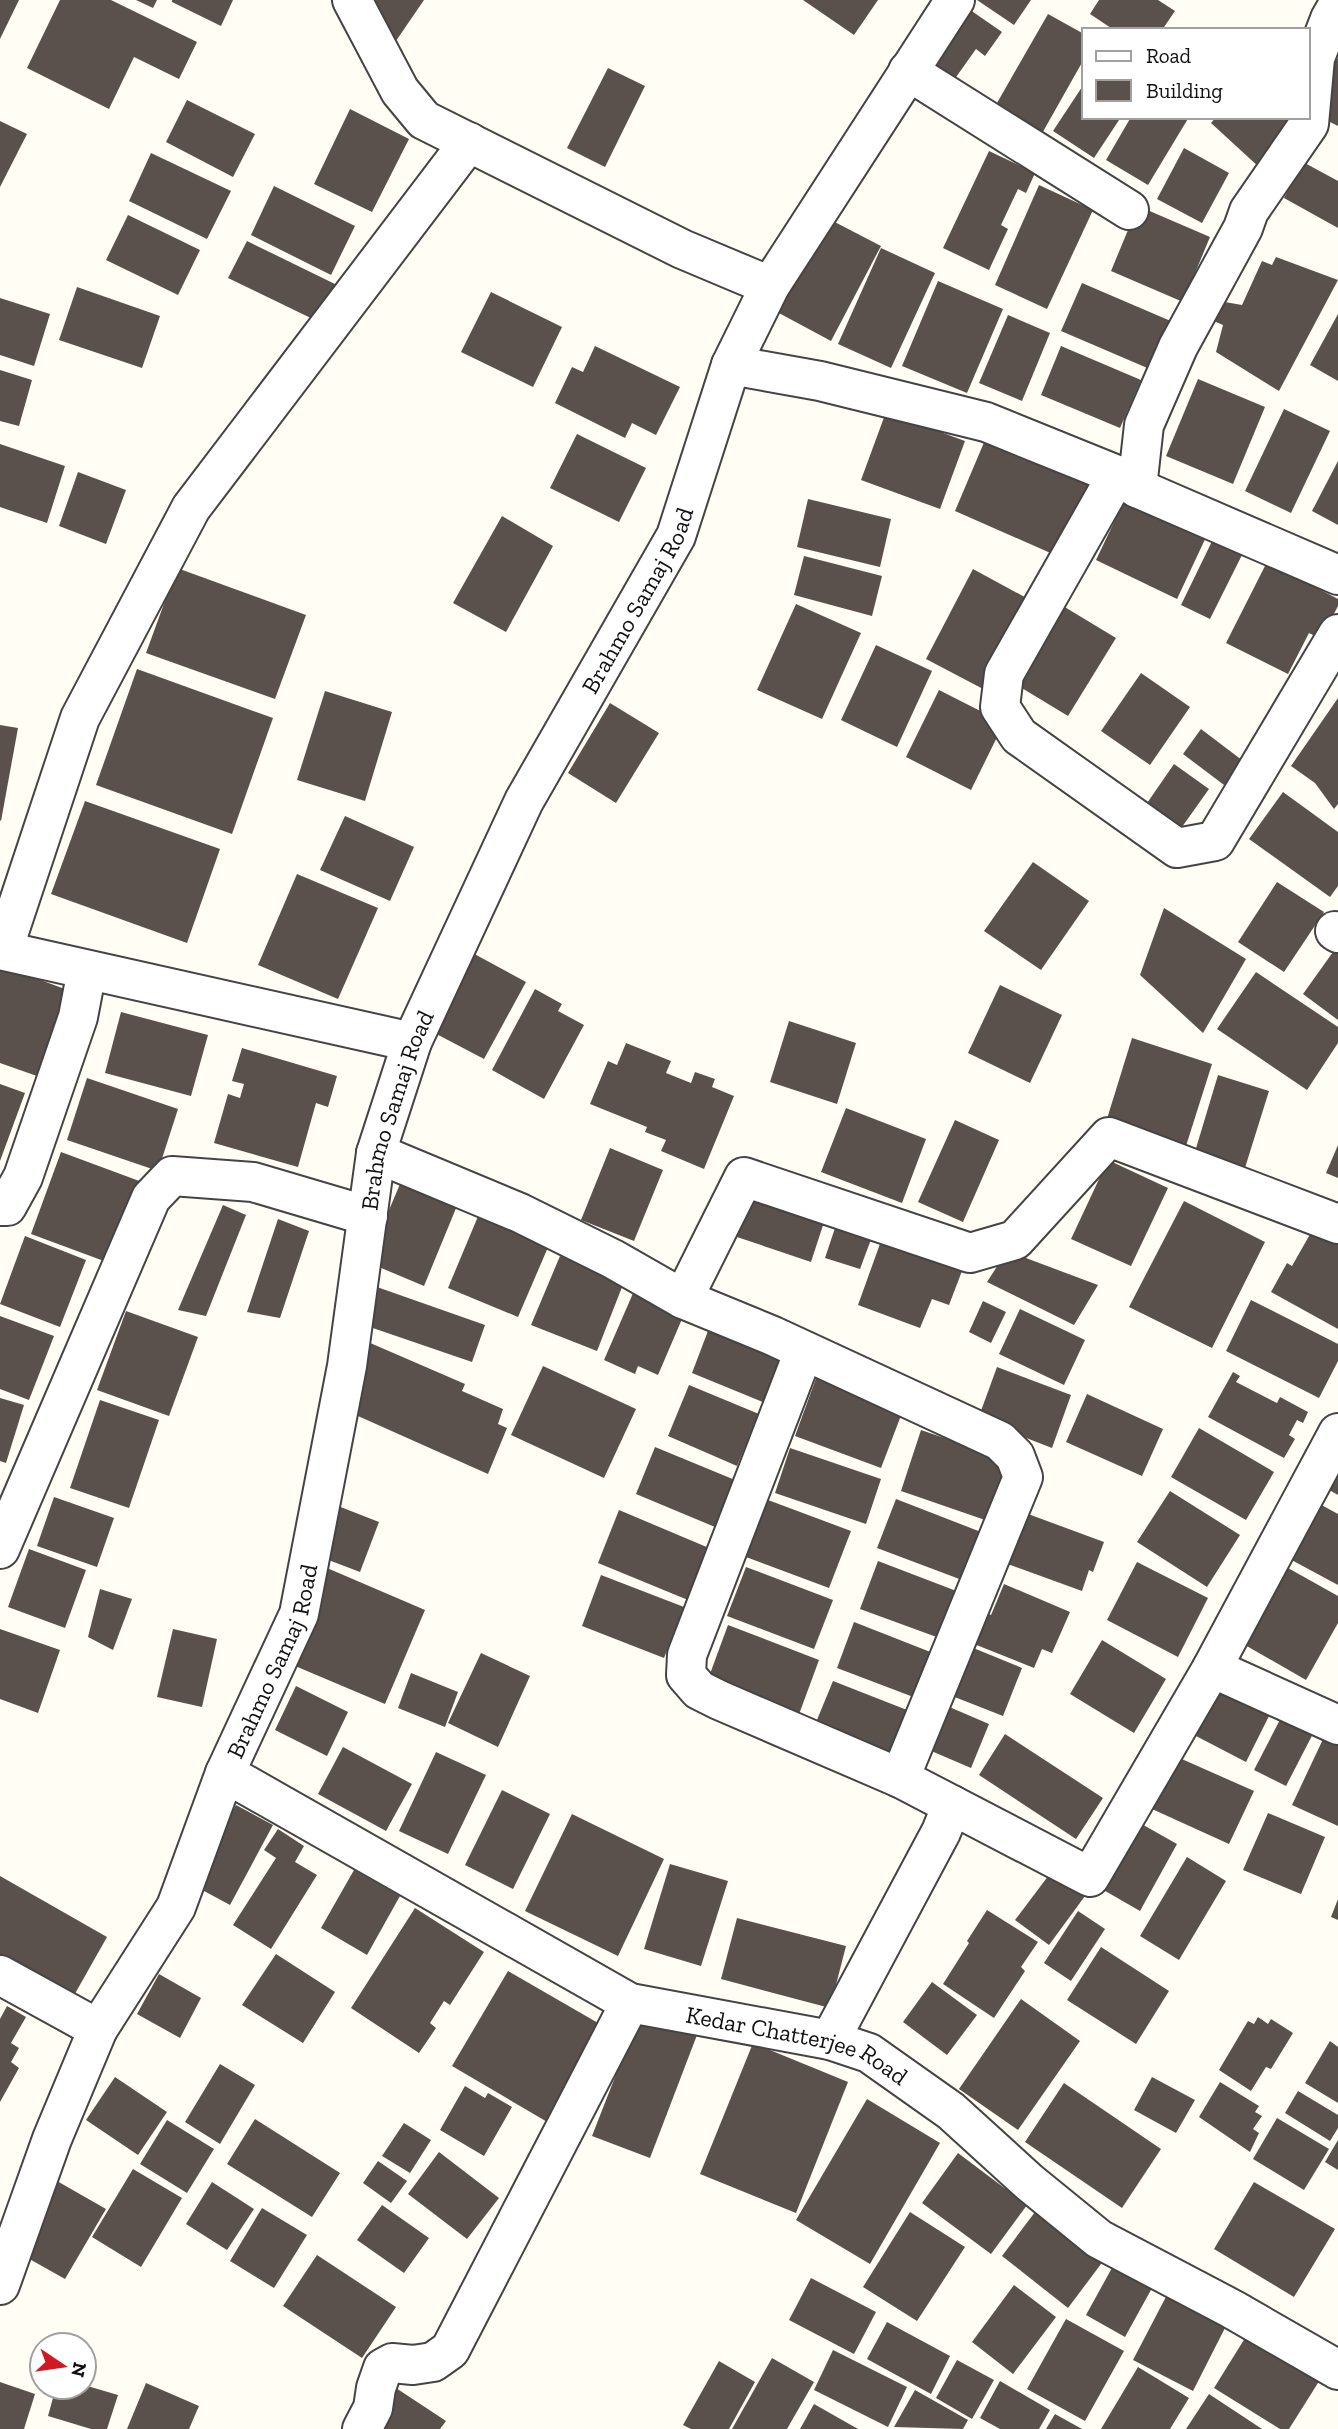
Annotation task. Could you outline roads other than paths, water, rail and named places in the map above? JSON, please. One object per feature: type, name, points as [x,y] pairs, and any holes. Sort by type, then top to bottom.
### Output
[{"type":"street","points":[[352,0],[400,91],[424,120],[682,249],[770,286]]},
{"type":"street","name":"Brahmo Samaj Road","points":[[0,2285],[52,2139],[98,2029],[176,1907],[225,1773],[299,1614],[347,1366],[376,1153],[412,1042],[524,801],[676,536],[731,365],[770,286],[955,0]]},
{"type":"street","points":[[1306,28],[1327,0]]},
{"type":"street","points":[[1310,113],[1315,58],[1338,5]]},
{"type":"street","points":[[908,71],[1129,210]]},
{"type":"street","points":[[1309,119],[1309,124],[1249,211],[1243,228],[1178,347],[1144,425],[1127,482],[1004,674],[1000,707],[1020,736],[1177,848],[1215,841],[1338,634]]},
{"type":"street","points":[[412,1042],[2,950],[80,718],[191,508],[469,142]]},
{"type":"street","points":[[731,365],[820,381],[986,422],[1338,575]]},
{"type":"street","points":[[0,1206],[7,1206],[23,1177],[78,1017],[87,970]]},
{"type":"street","points":[[683,1299],[744,1177],[970,1253],[1015,1240],[1109,1137],[1338,1224]]},
{"type":"street","points":[[376,1153],[520,1213],[613,1259],[683,1299],[804,1350],[1000,1441],[1015,1456],[1023,1477],[900,1778]]},
{"type":"street","points":[[0,1549],[151,1198],[172,1176],[253,1182],[368,1216]]},
{"type":"street","points":[[804,1350],[687,1655],[686,1675],[699,1690],[900,1778],[1090,1877],[1212,1668],[1338,1433]]},
{"type":"street","points":[[1212,1668],[1338,1725]]},
{"type":"street","name":"Kedar Chatterjee Road","points":[[225,1773],[630,2003],[830,2040],[869,2053],[951,2111],[1029,2182],[1099,2239],[1233,2309],[1338,2370]]},
{"type":"street","points":[[830,2040],[941,1832],[952,1805]]},
{"type":"street","points":[[0,1975],[98,2029]]},
{"type":"street","points":[[362,2429],[373,2408],[383,2368],[392,2363],[413,2365],[433,2362],[450,2350],[630,2003]]}]
